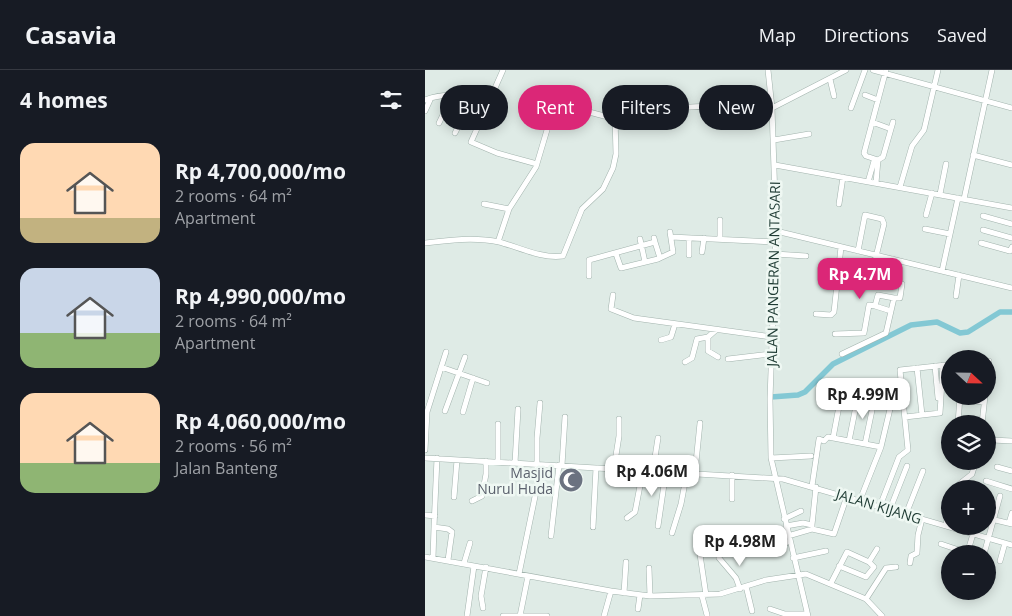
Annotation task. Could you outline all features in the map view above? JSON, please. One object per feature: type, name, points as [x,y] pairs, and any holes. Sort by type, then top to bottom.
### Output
[{"type":"street","points":[[497,85],[503,70]]},
{"type":"street","name":"JALAN PANGERAN ANTASARI","points":[[768,70],[770,85]]},
{"type":"street","points":[[773,108],[846,70]]},
{"type":"street","points":[[851,108],[865,70]]},
{"type":"street","points":[[873,70],[1012,108]]},
{"type":"street","points":[[900,187],[912,146],[924,130],[938,70]]},
{"type":"street","points":[[942,271],[950,234],[973,155],[992,70]]},
{"type":"street","points":[[876,160],[864,153],[886,72]]},
{"type":"street","points":[[830,79],[834,96]]},
{"type":"street","points":[[865,95],[878,100]]},
{"type":"street","points":[[425,100],[440,97]]},
{"type":"street","points":[[425,111],[431,98]]},
{"type":"street","points":[[498,242],[509,209],[537,164],[555,103],[602,115]]},
{"type":"street","name":"JALAN PANGERAN ANTASARI","points":[[773,108],[776,231],[771,338],[771,458],[807,615]]},
{"type":"street","points":[[872,122],[891,130]]},
{"type":"street","points":[[868,182],[876,160],[883,157],[893,122]]},
{"type":"street","points":[[477,130],[471,142],[497,153],[537,164]]},
{"type":"street","points":[[425,243],[463,240],[498,242],[548,255],[564,255],[582,209],[603,189],[615,162],[615,130]]},
{"type":"street","points":[[774,140],[809,134]]},
{"type":"street","points":[[973,155],[1012,165]]},
{"type":"street","points":[[876,160],[876,183]]},
{"type":"street","points":[[940,194],[946,164]]},
{"type":"street","points":[[775,165],[1012,208]]},
{"type":"street","points":[[839,204],[843,177]]},
{"type":"street","points":[[926,215],[932,193]]},
{"type":"street","points":[[484,204],[509,209]]},
{"type":"street","points":[[858,251],[864,216],[882,219],[884,224],[873,276],[903,285],[900,297],[894,298],[877,295],[875,306]]},
{"type":"street","points":[[983,216],[1012,224]]},
{"type":"street","points":[[720,220],[720,239]]},
{"type":"street","points":[[925,229],[950,234]]},
{"type":"street","points":[[983,230],[1012,238]]},
{"type":"street","points":[[776,231],[1012,288]]},
{"type":"street","points":[[989,245],[992,232]]},
{"type":"street","points":[[616,254],[621,268],[660,258],[673,253],[671,235],[689,238],[775,242]]},
{"type":"street","points":[[689,238],[689,255]]},
{"type":"street","points":[[703,252],[704,238]]},
{"type":"street","points":[[640,239],[645,262]]},
{"type":"street","points":[[589,276],[588,261],[642,246],[655,240],[660,258]]},
{"type":"street","points":[[981,243],[1010,251],[1012,246]]},
{"type":"street","points":[[816,314],[833,314],[841,248]]},
{"type":"street","points":[[775,254],[806,256]]},
{"type":"street","points":[[888,281],[893,259]]},
{"type":"street","points":[[956,296],[959,275]]},
{"type":"street","points":[[613,295],[611,309],[634,318],[771,338]]},
{"type":"street","points":[[843,354],[885,334],[894,298]]},
{"type":"street","points":[[865,343],[864,333],[868,306],[891,311]]},
{"type":"street","points":[[661,340],[671,337],[675,324]]},
{"type":"street","points":[[685,362],[692,358],[697,339],[708,338],[716,330]]},
{"type":"street","points":[[835,334],[864,333]]},
{"type":"street","points":[[708,338],[708,351],[718,358]]},
{"type":"street","points":[[425,450],[427,412],[446,352]]},
{"type":"street","points":[[728,359],[771,354]]},
{"type":"street","points":[[445,411],[465,357]]},
{"type":"street","points":[[880,506],[899,457],[908,450],[900,370],[944,365],[940,413]]},
{"type":"street","points":[[935,366],[940,413]]},
{"type":"street","points":[[441,367],[487,383]]},
{"type":"street","points":[[917,368],[922,415]]},
{"type":"street","points":[[463,412],[473,378]]},
{"type":"street","points":[[849,441],[858,396]]},
{"type":"street","points":[[865,444],[875,396]]},
{"type":"street","points":[[833,438],[841,401]]},
{"type":"street","points":[[519,574],[535,500],[541,402]]},
{"type":"street","points":[[515,462],[518,409]]},
{"type":"street","points":[[861,500],[881,447],[889,409]]},
{"type":"street","points":[[905,417],[940,413]]},
{"type":"street","points":[[551,536],[561,465],[565,417]]},
{"type":"street","points":[[614,468],[619,436],[619,419]]},
{"type":"street","points":[[695,472],[700,423]]},
{"type":"street","points":[[499,424],[499,461]]},
{"type":"street","points":[[812,527],[819,439],[824,441],[828,437],[881,447]]},
{"type":"street","points":[[653,470],[658,438]]},
{"type":"street","points":[[996,440],[1012,441]]},
{"type":"street","points":[[771,458],[811,456]]},
{"type":"street","name":"JALAN KIJANG","points":[[425,458],[732,474],[775,478],[847,496],[941,525]]},
{"type":"street","points":[[433,558],[437,458]]},
{"type":"street","points":[[454,497],[457,460]]},
{"type":"street","points":[[472,501],[482,496],[486,461]]},
{"type":"street","points":[[890,509],[907,466]]},
{"type":"street","points":[[997,467],[1012,471]]},
{"type":"street","points":[[593,527],[596,468]]},
{"type":"street","points":[[627,518],[635,512],[639,470]]},
{"type":"street","points":[[964,480],[972,474],[973,470]]},
{"type":"street","points":[[658,526],[666,471]]},
{"type":"street","points":[[906,514],[923,471]]},
{"type":"street","points":[[672,533],[681,504],[687,472]]},
{"type":"street","points":[[732,474],[733,499]]},
{"type":"street","points":[[996,484],[1012,488]]},
{"type":"street","points":[[786,526],[806,523],[812,527],[835,534],[847,496]]},
{"type":"street","points":[[996,512],[1000,496]]},
{"type":"street","points":[[784,519],[801,511]]},
{"type":"street","points":[[996,520],[1011,524],[1012,513]]},
{"type":"street","points":[[425,515],[435,516]]},
{"type":"street","points":[[910,563],[911,556],[918,551],[918,535],[922,519]]},
{"type":"street","points":[[434,527],[452,530],[448,560]]},
{"type":"street","points":[[775,550],[789,538],[812,527]]},
{"type":"street","name":"JALAN KIJANG","points":[[977,535],[1012,545]]},
{"type":"street","points":[[987,545],[990,535]]},
{"type":"street","points":[[765,537],[789,538]]},
{"type":"street","points":[[698,541],[707,615]]},
{"type":"street","points":[[464,563],[471,543]]},
{"type":"street","points":[[1001,561],[1005,543]]},
{"type":"street","points":[[869,562],[877,549]]},
{"type":"street","points":[[793,558],[826,551]]},
{"type":"street","points":[[831,583],[839,566],[847,552],[869,562],[874,567],[866,577],[839,566]]},
{"type":"street","points":[[425,557],[611,591],[649,596],[704,595],[740,589],[766,580],[797,574],[810,574],[866,598],[881,616]]},
{"type":"street","points":[[719,558],[736,578],[740,589]]},
{"type":"street","points":[[624,593],[626,562]]},
{"type":"street","points":[[467,616],[473,566]]},
{"type":"street","points":[[483,608],[481,596],[487,567]]},
{"type":"street","points":[[866,598],[885,568],[896,567]]},
{"type":"street","points":[[649,568],[649,596]]},
{"type":"street","points":[[520,616],[528,576]]},
{"type":"street","points":[[746,586],[752,611]]},
{"type":"street","points":[[604,616],[611,591]]},
{"type":"street","points":[[638,609],[641,595]]},
{"type":"street","points":[[771,609],[785,614],[807,615]]},
{"type":"street","points":[[503,616],[547,616]]},
{"type":"waterway","points":[[771,397],[798,395],[805,392],[833,364],[911,325],[937,322],[960,333],[968,332],[1000,312],[1012,312]]},
{"type":"place","name":"Masjid Nurul Huda","points":[[571,480]]}]
